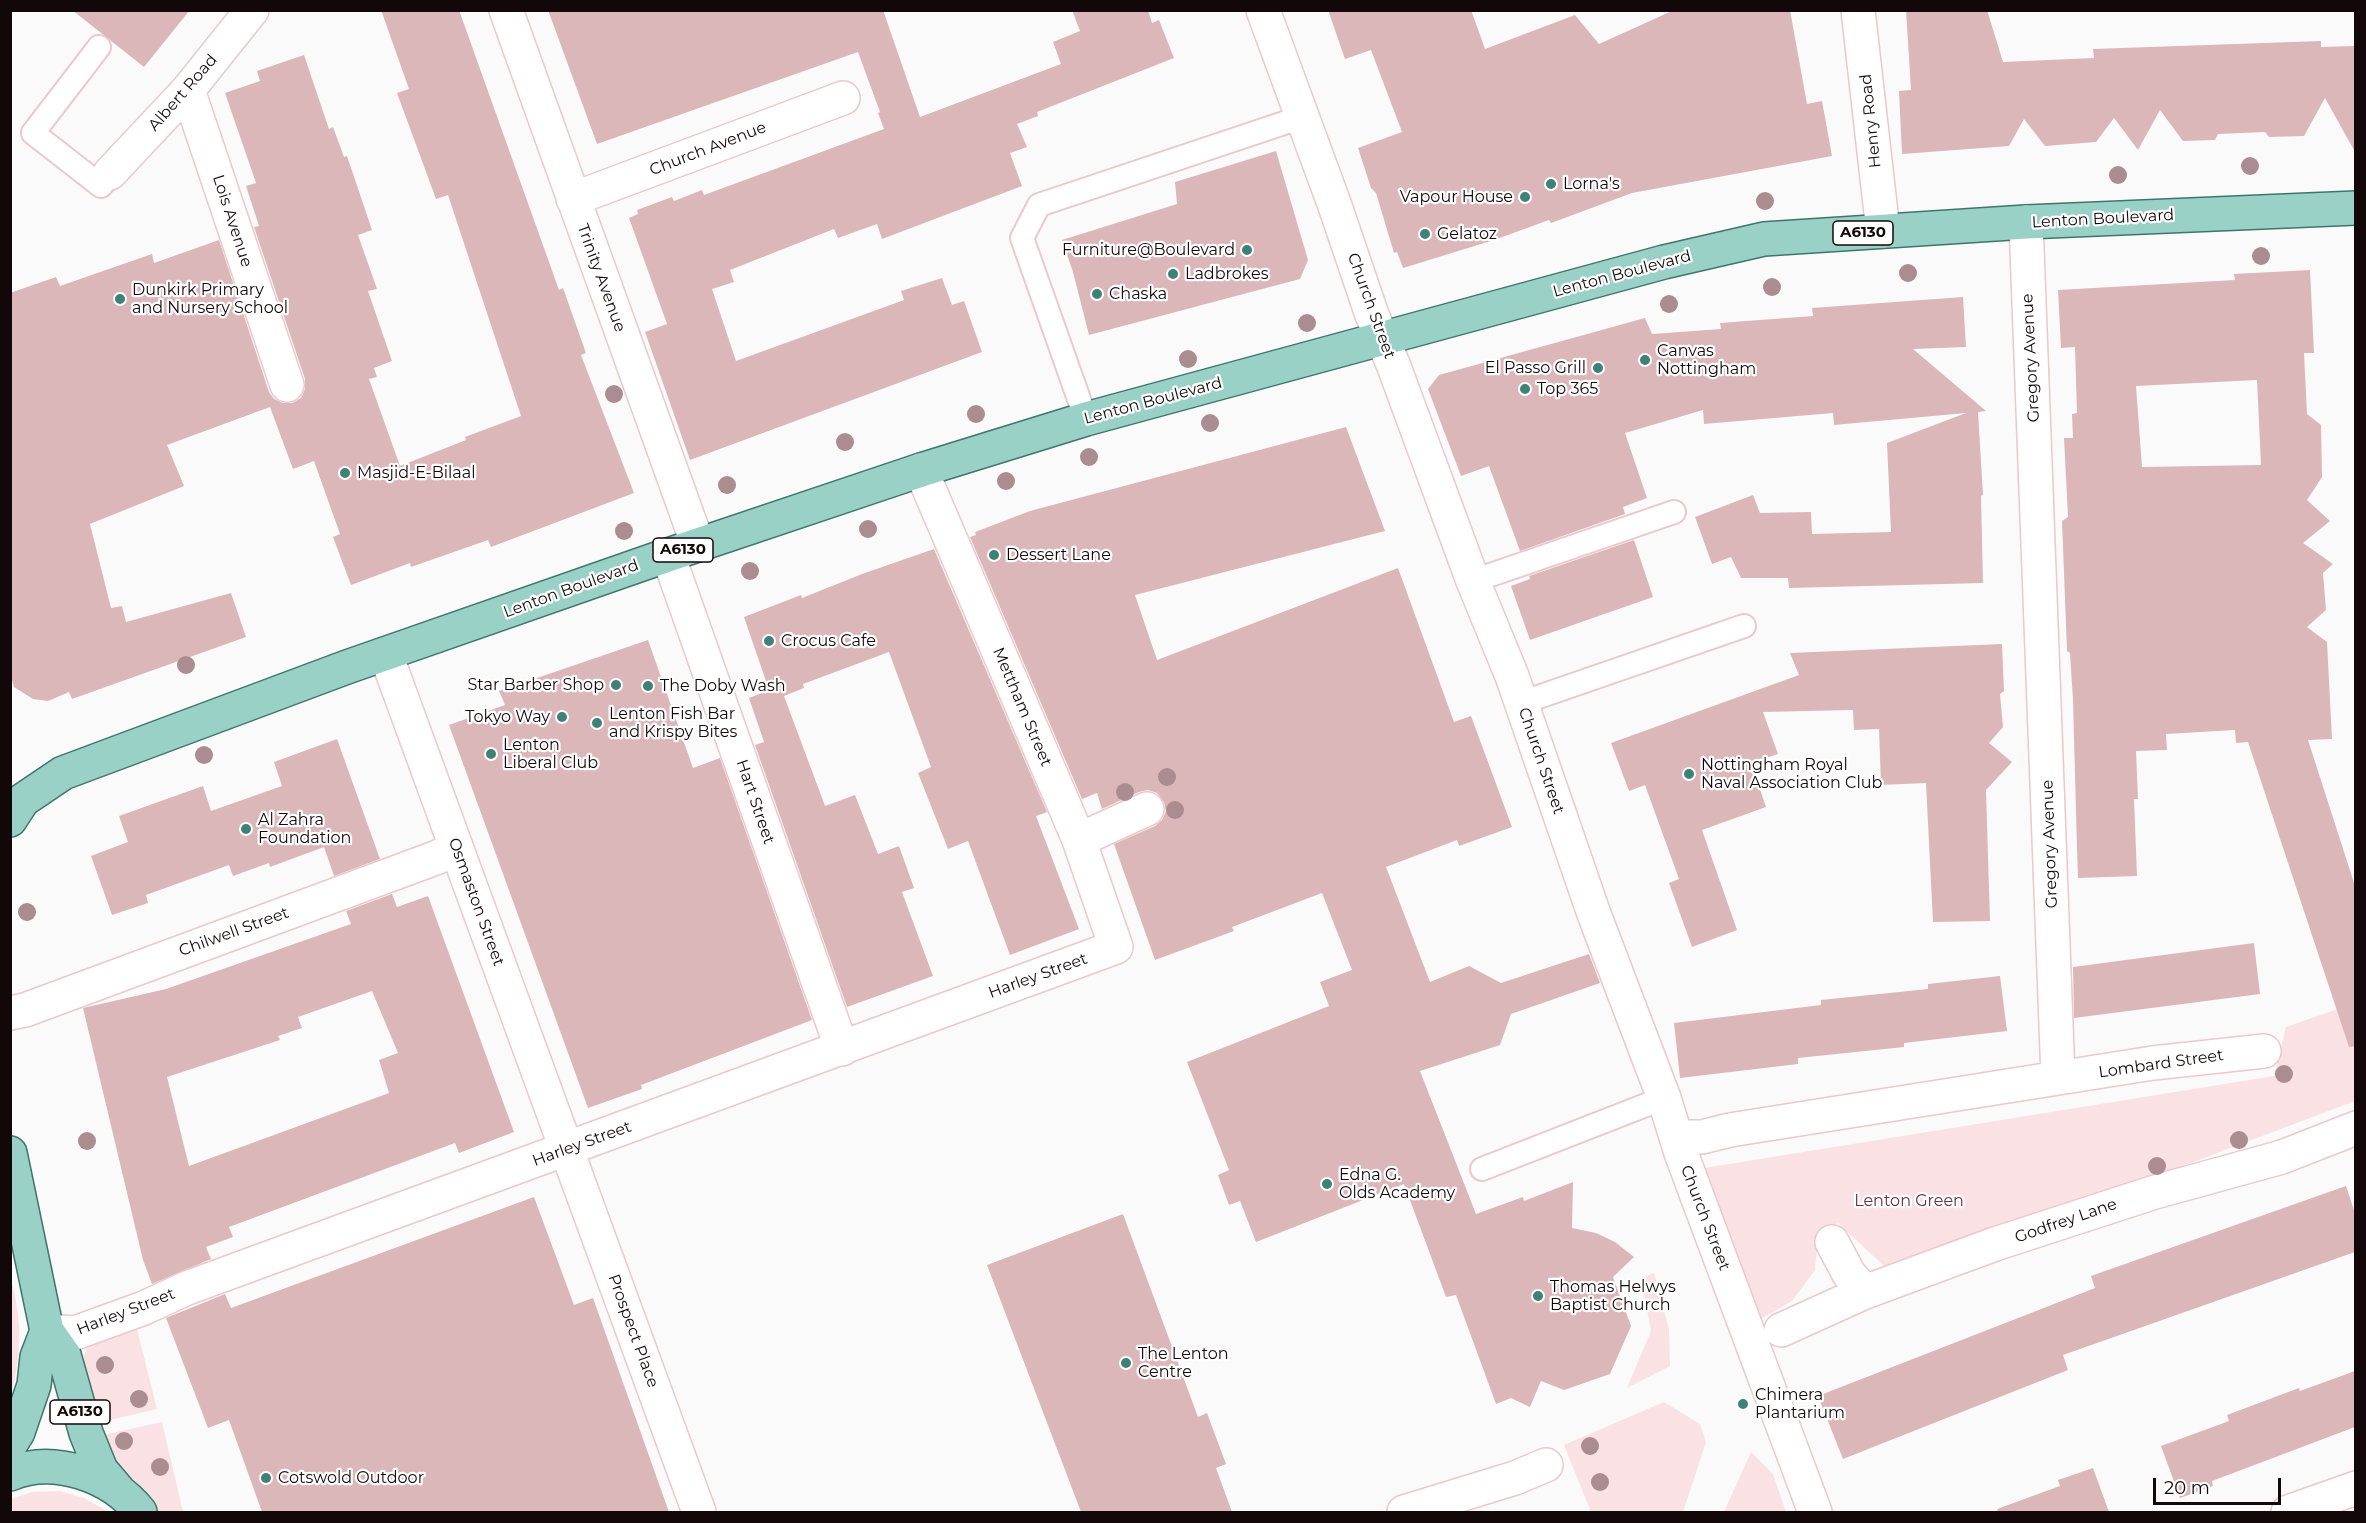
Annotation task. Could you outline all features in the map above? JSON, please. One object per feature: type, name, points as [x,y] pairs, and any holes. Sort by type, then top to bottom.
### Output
[{"type":"main road","name":"Lenton Boulevard","points":[[10,820],[23,800],[63,773],[347,667],[683,550],[921,470],[1086,419],[1664,262],[1753,242],[1883,231],[2026,222],[2355,208]]},
{"type":"main road","name":"A6130","points":[[12,1170],[47,1330],[64,1355],[86,1433],[101,1470],[129,1501]]},
{"type":"main road","name":"A6130","points":[[10,1445],[18,1432],[31,1395],[37,1357],[47,1330]]},
{"type":"main road","points":[[10,1474],[20,1470],[54,1467],[88,1474],[129,1501]]},
{"type":"street","name":"Albert Road","points":[[110,173],[188,90],[252,10]]},
{"type":"street","name":"Trinity Avenue","points":[[506,10],[573,199],[683,550]]},
{"type":"street","name":"Church Street","points":[[1263,10],[1335,206],[1372,315],[1521,703],[1594,914],[1664,1098],[1676,1137],[1815,1512]]},
{"type":"street","name":"Henry Road","points":[[1858,10],[1883,231]]},
{"type":"street","name":"Lois Avenue","points":[[188,90],[287,385]]},
{"type":"street","name":"Church Avenue","points":[[573,199],[843,98]]},
{"type":"street","name":"Gregory Avenue","points":[[2026,222],[2058,1078]]},
{"type":"street","name":"Mettham Street","points":[[921,470],[1078,840],[1116,947]]},
{"type":"street","name":"Hart Street","points":[[683,550],[842,1049]]},
{"type":"street","name":"Osmaston Street","points":[[386,655],[567,1149]]},
{"type":"street","points":[[1078,840],[1147,809]]},
{"type":"street","name":"Chilwell Street","points":[[10,1013],[25,1010],[438,857],[456,847]]},
{"type":"street","name":"Harley Street","points":[[47,1330],[75,1333],[144,1308],[187,1288],[1116,947]]},
{"type":"street","name":"Lombard Street","points":[[2058,1078],[2153,1063],[2264,1051]]},
{"type":"street","points":[[1676,1137],[1702,1137],[1730,1130],[2058,1078]]},
{"type":"street","name":"Godfrey Lane","points":[[1781,1330],[1864,1292],[2079,1216],[2155,1192],[2282,1157],[2355,1128]]},
{"type":"street","name":"Prospect Place","points":[[567,1149],[699,1512]]},
{"type":"street","points":[[1832,1242],[1849,1274],[1864,1292]]},
{"type":"street","points":[[1404,1512],[1515,1478],[1546,1466]]},
{"type":"street","points":[[2288,1512],[2355,1488]]},
{"type":"lane","points":[[99,47],[33,133],[100,186],[110,173]]},
{"type":"lane","points":[[1086,419],[1022,238],[1039,205],[1302,117]]},
{"type":"lane","points":[[1473,581],[1674,512]]},
{"type":"lane","points":[[1521,703],[1744,626]]},
{"type":"lane","points":[[1482,1169],[1664,1098]]},
{"type":"green space","name":"Lenton Green","points":[[2355,1003],[2355,1101],[1915,1267],[1886,1268],[1838,1223],[1818,1235],[1815,1270],[1792,1301],[1745,1328],[1692,1170],[2274,1076],[2286,1027]]},
{"type":"green space","points":[[1654,1273],[1669,1329],[1670,1366],[1627,1388],[1651,1331],[1641,1278]]},
{"type":"green space","points":[[11,1280],[19,1324],[19,1353],[11,1397]]},
{"type":"green space","points":[[135,1321],[157,1409],[97,1423],[83,1370],[86,1349],[102,1336]]},
{"type":"green space","points":[[1664,1402],[1700,1424],[1706,1442],[1683,1512],[1591,1512],[1564,1445]]},
{"type":"green space","points":[[162,1422],[183,1512],[150,1512],[121,1477],[99,1436]]},
{"type":"green space","points":[[1751,1452],[1773,1474],[1786,1512],[1724,1512]]},
{"type":"green space","points":[[59,1491],[84,1498],[109,1512],[11,1512],[11,1499],[32,1492]]},
{"type":"building","points":[[72,10],[190,10],[144,67]]},
{"type":"building","points":[[381,10],[459,10],[559,290],[563,288],[586,353],[581,355],[634,493],[491,547],[488,540],[411,567],[410,563],[351,585],[333,537],[340,534],[314,461],[293,469],[270,407],[167,445],[184,486],[90,524],[111,608],[122,606],[126,622],[231,593],[246,637],[72,699],[69,692],[48,701],[33,699],[14,687],[10,673],[10,293],[56,277],[60,286],[152,254],[154,263],[219,240],[269,392],[274,399],[283,403],[292,403],[301,398],[305,389],[305,379],[254,227],[259,226],[246,186],[256,183],[225,93],[260,81],[257,71],[304,55],[329,129],[333,127],[344,157],[347,156],[372,230],[358,235],[377,289],[368,291],[392,361],[374,368],[377,377],[369,379],[400,466],[466,440],[465,437],[521,416],[448,195],[436,199],[397,93],[409,89]]},
{"type":"building","points":[[548,10],[883,10],[920,117],[1061,64],[1053,42],[1080,31],[1072,10],[1148,10],[1152,23],[1159,20],[1174,58],[1037,112],[1038,116],[1017,124],[1027,147],[1010,153],[1022,186],[882,239],[877,224],[838,238],[834,229],[730,270],[734,282],[712,289],[736,361],[904,300],[901,291],[942,278],[952,305],[964,301],[982,352],[690,460],[645,332],[667,324],[629,218],[638,214],[637,210],[672,197],[674,201],[702,190],[704,195],[884,129],[878,113],[880,112],[858,52],[597,144]]},
{"type":"building","points":[[1328,10],[1471,10],[1485,49],[1575,15],[1599,44],[1674,10],[1790,10],[1807,104],[1822,101],[1832,156],[1632,193],[1551,223],[1549,220],[1494,240],[1403,268],[1397,252],[1394,253],[1376,193],[1371,188],[1358,148],[1402,132],[1371,50],[1345,59]]},
{"type":"building","points":[[1906,10],[1987,10],[2003,62],[2094,58],[2093,49],[2321,41],[2321,47],[2355,46],[2355,152],[2325,98],[2304,136],[2269,137],[2265,132],[2218,134],[2215,140],[2183,141],[2160,110],[2138,150],[2114,118],[2096,142],[2045,146],[2024,119],[2009,146],[1902,154],[1899,91],[1911,90]]},
{"type":"building","points":[[1276,151],[1308,260],[1300,279],[1089,335],[1073,272],[1062,240],[1177,204],[1175,182]]},
{"type":"building","points":[[2310,270],[2314,353],[2304,353],[2307,414],[2321,425],[2322,477],[2307,500],[2330,521],[2303,543],[2333,564],[2323,573],[2326,610],[2307,627],[2327,642],[2332,739],[2308,740],[2355,886],[2355,1046],[2349,1047],[2248,742],[2236,743],[2235,730],[2166,734],[2167,750],[2136,751],[2138,799],[2134,799],[2137,876],[2078,878],[2073,700],[2070,653],[2067,651],[2062,521],[2068,517],[2064,438],[2073,438],[2072,414],[2077,413],[2075,347],[2061,348],[2058,290],[2235,280],[2234,274]],"holes":[[[2257,380],[2261,465],[2142,467],[2136,386]]]},
{"type":"building","points":[[1963,297],[1966,347],[1913,349],[1986,411],[1978,412],[1983,495],[1981,496],[1983,583],[1789,588],[1788,578],[1741,578],[1731,557],[1712,564],[1695,517],[1753,495],[1760,513],[1811,512],[1812,534],[1891,532],[1887,443],[1966,413],[1834,425],[1833,413],[1704,424],[1703,410],[1625,433],[1647,498],[1623,507],[1625,514],[1520,551],[1489,466],[1461,476],[1428,389],[1439,375],[1645,318],[1652,334],[1721,329],[1720,323],[1813,316],[1812,308]]},
{"type":"building","points":[[1346,427],[1385,531],[1135,595],[1157,660],[1398,568],[1454,722],[1471,716],[1512,827],[1459,846],[1457,840],[1386,867],[1430,982],[1469,966],[1501,983],[1589,954],[1600,983],[1511,1014],[1500,1045],[1420,1071],[1476,1214],[1523,1197],[1524,1201],[1573,1182],[1572,1228],[1596,1233],[1615,1242],[1634,1257],[1613,1277],[1631,1326],[1610,1374],[1564,1390],[1541,1381],[1530,1407],[1511,1398],[1496,1404],[1456,1295],[1446,1297],[1404,1184],[1256,1242],[1240,1201],[1229,1205],[1218,1175],[1229,1170],[1187,1062],[1329,1006],[1320,982],[1352,970],[1322,893],[1232,927],[1234,931],[1155,960],[1114,844],[1155,826],[1162,820],[1166,811],[1164,802],[1157,793],[1148,790],[1102,809],[1097,793],[1082,799],[970,537],[976,535],[975,532],[1030,511]]},
{"type":"building","points":[[1634,540],[1653,597],[1530,640],[1511,586],[1530,579],[1529,576]]},
{"type":"building","points":[[934,549],[1047,812],[1036,816],[1079,929],[1010,955],[968,841],[948,849],[918,773],[931,767],[889,652],[803,684],[804,688],[784,696],[825,806],[855,795],[878,854],[899,846],[914,888],[902,892],[933,976],[847,1007],[755,745],[764,742],[749,698],[769,690],[744,617]]},
{"type":"building","points":[[648,640],[693,768],[720,758],[812,1020],[641,1085],[642,1089],[588,1108],[449,725],[505,705],[499,691]]},
{"type":"building","points":[[2002,644],[2004,691],[2000,694],[2003,727],[1989,743],[2012,762],[1986,790],[1990,921],[1933,922],[1926,783],[1881,785],[1879,729],[1854,730],[1853,710],[1763,712],[1778,754],[1751,763],[1766,807],[1702,830],[1737,930],[1692,947],[1669,883],[1679,879],[1645,785],[1629,791],[1611,743],[1799,675],[1790,653]]},
{"type":"building","name":"Al Zahra Foundation","points":[[337,739],[380,859],[334,876],[324,847],[270,867],[269,863],[233,876],[229,865],[146,895],[148,903],[112,915],[91,856],[128,842],[119,816],[203,786],[211,811],[282,786],[274,762]]},
{"type":"building","points":[[392,894],[397,907],[428,896],[514,1132],[459,1153],[455,1143],[229,1227],[233,1237],[206,1247],[211,1259],[152,1284],[143,1260],[83,1008],[166,989],[351,924],[346,911]],"holes":[[[372,991],[398,1053],[379,1060],[389,1093],[189,1166],[167,1077],[280,1040],[278,1036],[302,1028],[298,1017]]]},
{"type":"building","points":[[2254,943],[2260,994],[2074,1018],[2073,967]]},
{"type":"building","points":[[2000,976],[2007,1031],[1904,1043],[1904,1047],[1798,1058],[1798,1064],[1680,1078],[1674,1023],[1821,1005],[1821,1000],[1928,989],[1928,984]]},
{"type":"building","points":[[2346,1186],[2355,1213],[2355,1252],[2063,1355],[2068,1370],[1843,1459],[1818,1396],[2095,1288],[2091,1276]]},
{"type":"building","points":[[534,1197],[574,1305],[593,1298],[669,1512],[262,1512],[229,1420],[208,1428],[166,1318],[225,1294],[231,1308]]},
{"type":"building","name":"The Lenton Centre","points":[[1123,1214],[1198,1417],[1207,1413],[1226,1464],[1216,1468],[1232,1512],[1081,1512],[987,1265]]},
{"type":"building","points":[[2355,1371],[2355,1427],[2212,1481],[2213,1486],[2180,1498],[2161,1446],[2229,1421],[2227,1415],[2299,1388],[2300,1391]]},
{"type":"building","points":[[2093,1468],[2109,1512],[1998,1512],[1997,1509],[2060,1486],[2058,1480]]},
{"type":"place","name":"Lorna's","points":[[1551,184]]},
{"type":"place","name":"Vapour House","points":[[1525,197]]},
{"type":"place","name":"Gelatoz","points":[[1425,234]]},
{"type":"place","name":"Furniture@Boulevard","points":[[1247,250]]},
{"type":"place","name":"Ladbrokes","points":[[1173,274]]},
{"type":"place","name":"Chaska","points":[[1097,294]]},
{"type":"place","name":"Dunkirk Primary and Nursery School","points":[[120,299]]},
{"type":"place","name":"Canvas Nottingham","points":[[1645,360]]},
{"type":"place","name":"El Passo Grill","points":[[1598,368]]},
{"type":"place","name":"Top 365","points":[[1525,389]]},
{"type":"place","name":"Masjid-E-Bilaal","points":[[345,473]]},
{"type":"place","name":"Dessert Lane","points":[[994,555]]},
{"type":"place","name":"Crocus Cafe","points":[[769,641]]},
{"type":"place","name":"Star Barber Shop","points":[[616,685]]},
{"type":"place","name":"The Doby Wash","points":[[648,686]]},
{"type":"place","name":"Tokyo Way","points":[[562,717]]},
{"type":"place","name":"Lenton Fish Bar and Krispy Bites","points":[[597,723]]},
{"type":"place","name":"Lenton Liberal Club","points":[[491,754]]},
{"type":"place","name":"Nottingham Royal Naval Association Club","points":[[1689,774]]},
{"type":"place","name":"Al Zahra Foundation","points":[[246,829]]},
{"type":"place","name":"Edna G. Olds Academy","points":[[1327,1184]]},
{"type":"place","name":"Thomas Helwys Baptist Church","points":[[1538,1296]]},
{"type":"place","name":"The Lenton Centre","points":[[1126,1363]]},
{"type":"place","name":"Chimera Plantarium","points":[[1743,1404]]},
{"type":"place","name":"Cotswold Outdoor","points":[[266,1478]]}]
